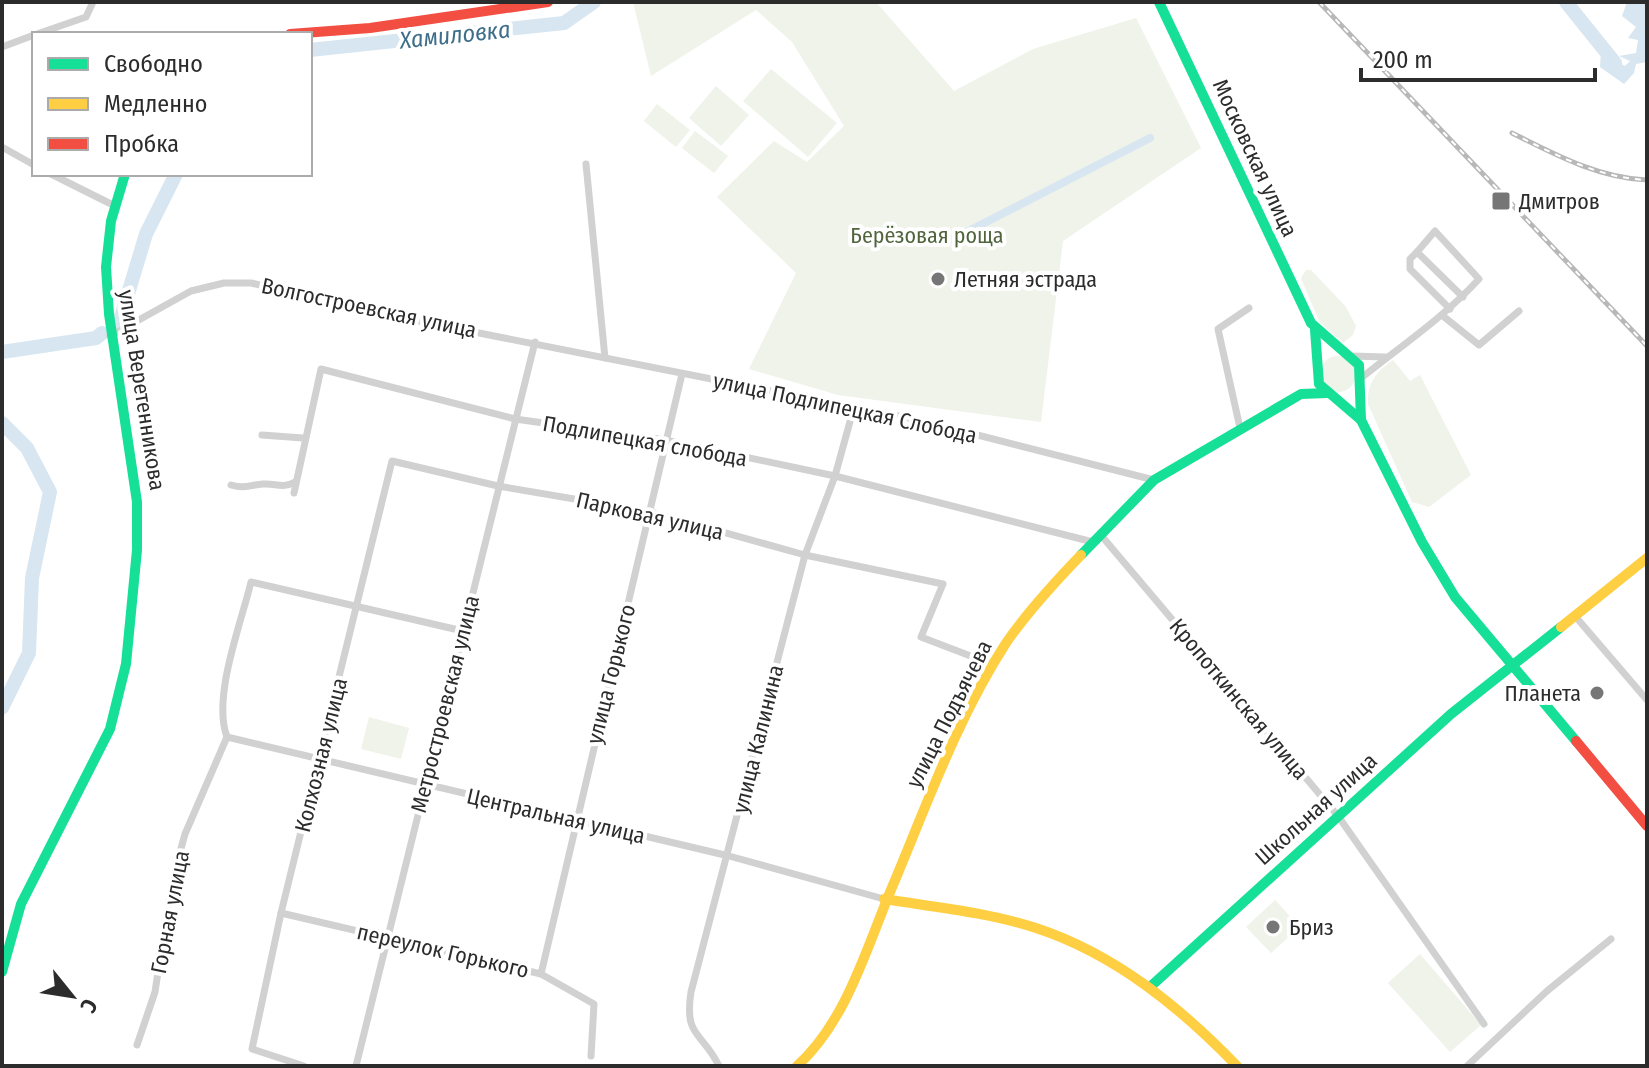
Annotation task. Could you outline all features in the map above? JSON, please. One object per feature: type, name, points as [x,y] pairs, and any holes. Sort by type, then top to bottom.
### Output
[{"type":"main road","points":[[310,32],[449,18],[548,2]]},
{"type":"main road","name":"Московская улица","points":[[1159,2],[1315,330],[1319,384],[1361,420],[1434,564],[1455,597],[1647,826]]},
{"type":"main road","name":"улица Веретенникова","points":[[2,972],[29,881],[110,728],[123,672],[137,551],[139,503],[134,454],[109,336],[106,249],[113,205],[124,176]]},
{"type":"main road","name":"Московская улица","points":[[1315,330],[1359,365],[1361,420]]},
{"type":"main road","points":[[1318,367],[1330,353],[1346,354]]},
{"type":"main road","name":"улица Подъячева","points":[[797,1066],[817,1048],[846,996],[884,899],[949,751],[994,665],[1044,594],[1154,480],[1303,393],[1318,367]]},
{"type":"main road","points":[[1331,394],[1346,395],[1359,381]]},
{"type":"main road","name":"улица Подъячева","points":[[1303,393],[1331,394]]},
{"type":"main road","name":"Школьная улица","points":[[1150,987],[1451,714],[1647,558]]},
{"type":"main road","points":[[884,899],[993,917],[1038,929],[1150,987],[1187,1014],[1235,1065]]},
{"type":"street","points":[[41,32],[86,17],[93,2]]},
{"type":"street","points":[[2,47],[32,35]]},
{"type":"street","points":[[2,147],[32,164]]},
{"type":"street","points":[[586,164],[605,358]]},
{"type":"street","points":[[55,176],[113,205]]},
{"type":"street","points":[[1359,381],[1447,313],[1479,277],[1437,231],[1410,259],[1410,269],[1447,313],[1479,345],[1519,311]]},
{"type":"street","points":[[1417,252],[1463,297]]},
{"type":"street","name":"Волгостроевская улица","points":[[109,336],[202,289],[224,283],[251,283],[535,342]]},
{"type":"street","points":[[1240,428],[1218,329],[1249,308]]},
{"type":"street","name":"улица Подлипецкая Слобода","points":[[535,342],[919,420],[1154,480]]},
{"type":"street","name":"Метростроевская улица","points":[[356,1066],[390,939],[424,785],[535,342]]},
{"type":"street","points":[[1346,354],[1388,357]]},
{"type":"street","name":"Подлипецкая слобода","points":[[294,493],[303,438],[321,369],[515,419],[665,440],[835,476],[1096,538]]},
{"type":"street","name":"улица Горького","points":[[541,974],[574,820],[682,374]]},
{"type":"street","name":"улица Калинина","points":[[719,1066],[713,1053],[697,1038],[688,1016],[805,555],[835,476],[854,407]]},
{"type":"street","points":[[262,435],[303,438]]},
{"type":"street","name":"Парковая улица","points":[[392,461],[498,486],[651,512],[805,555],[943,584],[921,637],[994,665]]},
{"type":"street","name":"Колхозная улица","points":[[304,1066],[252,1049],[281,913],[392,461]]},
{"type":"street","points":[[231,485],[247,490],[262,484],[285,488],[295,482]]},
{"type":"street","name":"Кропоткинская улица","points":[[1096,538],[1338,816],[1484,1024]]},
{"type":"street","points":[[227,737],[222,724],[225,688],[251,582],[463,631]]},
{"type":"street","points":[[1575,616],[1647,700]]},
{"type":"street","name":"Центральная улица","points":[[227,737],[729,856],[884,899]]},
{"type":"street","name":"Горная улица","points":[[137,1045],[155,992],[171,885],[185,834],[227,737]]},
{"type":"street","name":"переулок Горького","points":[[281,913],[541,974],[594,1004],[591,1056]]},
{"type":"street","points":[[1467,1066],[1547,991],[1611,939]]},
{"type":"green space","name":"Берёзовая роща","points":[[633,2],[876,2],[954,91],[1033,49],[1136,18],[1201,148],[1063,241],[1041,422],[838,395],[749,369],[796,273],[717,197],[774,141],[807,162],[844,126],[792,42],[756,10],[651,76]]},
{"type":"green space","points":[[771,69],[837,123],[808,157],[743,101]]},
{"type":"green space","points":[[716,86],[749,115],[721,146],[689,118]]},
{"type":"green space","points":[[657,104],[690,130],[676,147],[644,121]]},
{"type":"green space","points":[[695,131],[728,156],[714,173],[682,148]]},
{"type":"green space","points":[[1306,270],[1311,270],[1346,307],[1356,326],[1353,335],[1343,343],[1319,321],[1301,278]]},
{"type":"green space","points":[[1338,356],[1351,361],[1356,374],[1351,387],[1338,392],[1325,387],[1320,374],[1325,361]]},
{"type":"green space","points":[[1393,360],[1410,381],[1420,375],[1471,475],[1429,507],[1412,502],[1368,404],[1374,379]]},
{"type":"green space","points":[[369,717],[409,728],[401,759],[361,749]]},
{"type":"green space","name":"Бриз","points":[[1275,900],[1300,927],[1271,953],[1246,927]]},
{"type":"green space","points":[[1420,954],[1481,1025],[1450,1052],[1388,983]]},
{"type":"shaded area","points":[[1627,2],[1647,2],[1647,62],[1636,64],[1634,73],[1624,84],[1600,67],[1601,51],[1609,46],[1618,62],[1625,66],[1630,61],[1619,56],[1636,53],[1638,40],[1628,38],[1636,27],[1622,16]]},
{"type":"waterway","name":"Хамиловка","points":[[312,50],[564,23],[594,2]]},
{"type":"waterway","name":"Хамиловка","points":[[1566,2],[1615,63]]},
{"type":"waterway","points":[[951,240],[1150,138]]},
{"type":"waterway","name":"Хамиловка","points":[[114,322],[121,317],[146,234],[175,176]]},
{"type":"waterway","name":"Хамиловка","points":[[2,352],[96,338],[102,333]]},
{"type":"waterway","name":"Хамиловка","points":[[2,423],[27,448],[50,492],[32,578],[29,653],[2,708]]},
{"type":"railway","points":[[1319,2],[1647,346]]},
{"type":"railway","points":[[1512,133],[1594,170],[1647,180]]},
{"type":"traffic: fast","points":[[1159,2],[1311,323],[1359,365],[1361,420]]},
{"type":"traffic: fast","points":[[2,972],[21,904],[110,729],[126,664],[137,550],[137,502],[109,314],[106,267],[111,221],[124,176]]},
{"type":"traffic: fast","points":[[1315,330],[1319,384],[1361,420],[1422,542],[1455,597],[1576,741]]},
{"type":"traffic: fast","points":[[1081,555],[1154,480],[1301,394],[1327,393]]},
{"type":"traffic: fast","points":[[1150,987],[1451,714],[1561,627]]},
{"type":"traffic: slow","points":[[797,1066],[829,1027],[854,982],[944,761],[989,671],[1023,620],[1081,555]]},
{"type":"traffic: slow","points":[[1561,627],[1647,558]]},
{"type":"traffic: slow","points":[[884,899],[999,918],[1036,928],[1093,952],[1169,1003],[1237,1066]]},
{"type":"traffic: jam","points":[[312,32],[370,28],[548,2]]},
{"type":"traffic: jam","points":[[1576,741],[1647,826]]},
{"type":"place","name":"Дмитров","points":[[1501,201]]},
{"type":"place","name":"Летняя эстрада","points":[[938,279]]},
{"type":"place","name":"Планета","points":[[1597,693]]},
{"type":"place","name":"Бриз","points":[[1273,927]]}]
